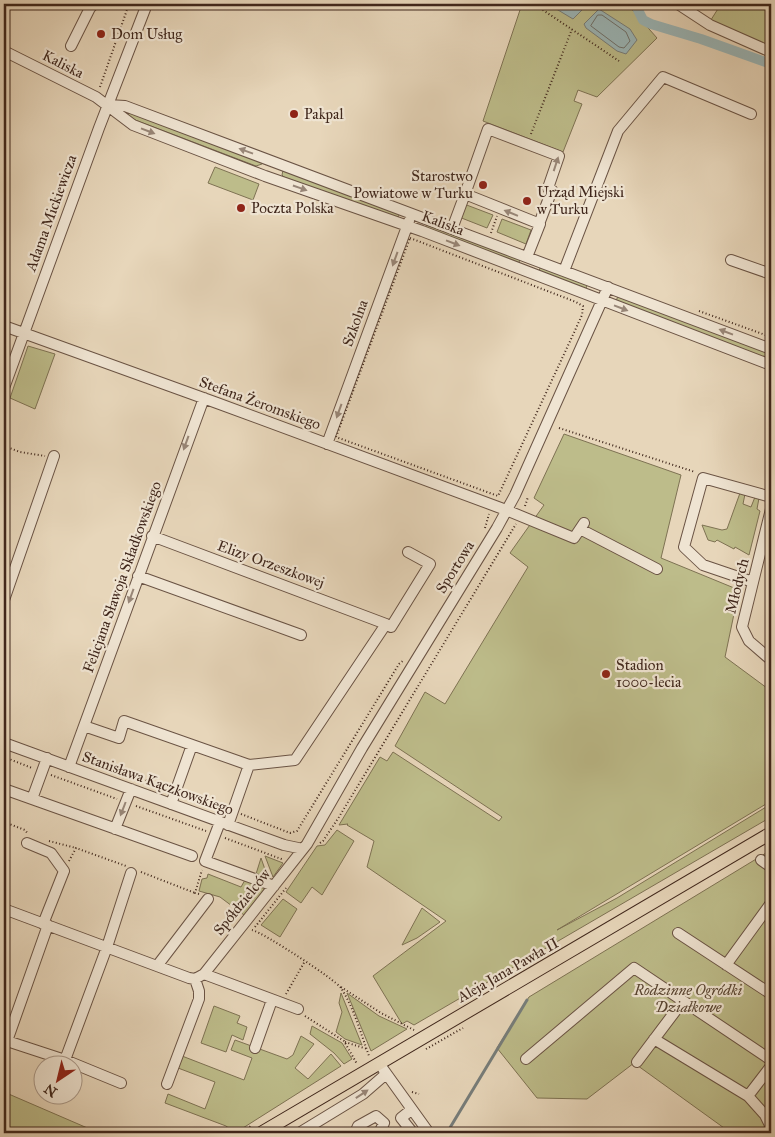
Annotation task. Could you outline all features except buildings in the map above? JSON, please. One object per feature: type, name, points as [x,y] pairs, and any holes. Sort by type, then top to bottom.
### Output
[{"type":"main road","name":"Aleja Jana Pawła II","points":[[261,1133],[771,833]]},
{"type":"street","points":[[71,46],[90,8],[94,4]]},
{"type":"street","name":"Adama Mickiewicza","points":[[4,388],[147,4]]},
{"type":"street","points":[[678,4],[710,25],[771,52]]},
{"type":"street","name":"Kaliska","points":[[4,51],[108,105],[120,118],[133,125],[265,176],[407,226],[771,365]]},
{"type":"street","points":[[564,271],[618,131],[663,77],[751,114]]},
{"type":"street","name":"Kaliska","points":[[108,105],[125,106],[771,349]]},
{"type":"street","points":[[452,229],[488,129],[559,156],[548,188],[552,190],[538,224],[528,272]]},
{"type":"street","points":[[265,176],[271,160]]},
{"type":"street","points":[[465,194],[538,224]]},
{"type":"street","name":"Szkolna","points":[[327,444],[412,213]]},
{"type":"street","points":[[731,260],[771,274]]},
{"type":"street","name":"Sportowa","points":[[303,849],[515,496],[608,287]]},
{"type":"street","name":"Stefana Żeromskiego","points":[[4,326],[506,510],[574,538],[582,526],[657,569]]},
{"type":"street","name":"Felicjana Sławoja Składkowskiego","points":[[69,767],[204,398]]},
{"type":"street","points":[[4,600],[54,457]]},
{"type":"street","points":[[753,582],[703,565],[684,547],[703,478],[771,497]]},
{"type":"street","name":"Młodych","points":[[771,508],[742,627],[749,641],[771,660]]},
{"type":"street","name":"Elizy Orzeszkowej","points":[[152,536],[383,623]]},
{"type":"street","points":[[84,726],[118,738],[124,721],[249,764],[295,760],[383,623],[391,627],[430,564],[408,552]]},
{"type":"street","points":[[138,576],[301,635]]},
{"type":"street","name":"Stanisława Kączkowskiego","points":[[4,743],[296,850],[303,849]]},
{"type":"street","points":[[171,804],[192,745]]},
{"type":"street","points":[[32,799],[47,758]]},
{"type":"street","points":[[249,764],[233,811],[215,834],[205,861],[274,886]]},
{"type":"street","points":[[4,789],[192,856]]},
{"type":"street","points":[[115,829],[130,789]]},
{"type":"street","points":[[27,843],[51,853],[64,871],[5,1040],[47,1054]]},
{"type":"street","name":"Spółdzielców","points":[[200,976],[303,849]]},
{"type":"street","points":[[761,860],[771,867]]},
{"type":"street","points":[[67,1054],[107,947],[132,871]]},
{"type":"street","name":"Spółdzielców","points":[[156,966],[208,898]]},
{"type":"street","points":[[726,965],[771,903]]},
{"type":"street","points":[[4,909],[156,966],[200,976],[298,1009]]},
{"type":"street","points":[[678,933],[771,994]]},
{"type":"street","points":[[526,1059],[634,968],[771,1060]]},
{"type":"street","points":[[167,1084],[199,999],[200,976]]},
{"type":"street","points":[[255,1048],[276,1001]]},
{"type":"street","points":[[637,1062],[683,1001]]},
{"type":"street","points":[[654,1039],[748,1096],[765,1115],[771,1126],[766,1133]]},
{"type":"street","points":[[299,1133],[362,1094],[378,1064],[429,1133]]},
{"type":"street","points":[[748,1096],[771,1066]]},
{"type":"street","points":[[82,1067],[121,1083]]},
{"type":"street","points":[[379,1133],[384,1123],[401,1118],[411,1110]]},
{"type":"street","points":[[355,1133],[358,1126],[376,1116],[384,1123]]},
{"type":"street","points":[[401,1118],[413,1133]]},
{"type":"path","points":[[100,87],[129,4]]},
{"type":"path","points":[[534,4],[619,61]]},
{"type":"path","points":[[528,144],[572,29]]},
{"type":"path","points":[[491,233],[500,208]]},
{"type":"path","points":[[504,486],[578,322],[583,306]]},
{"type":"path","points":[[559,428],[695,472],[703,478]]},
{"type":"path","points":[[4,446],[54,457]]},
{"type":"path","points":[[317,843],[323,841],[339,816],[520,517],[528,497]]},
{"type":"path","points":[[483,530],[490,516],[485,511]]},
{"type":"path","points":[[84,765],[86,759],[290,833],[298,831],[399,664],[406,657]]},
{"type":"path","points":[[4,757],[272,855],[286,861],[286,863]]},
{"type":"path","points":[[4,822],[25,830],[30,836],[27,843]]},
{"type":"path","points":[[48,841],[76,848],[132,871],[208,898]]},
{"type":"path","points":[[64,871],[76,848]]},
{"type":"path","points":[[195,893],[205,861]]},
{"type":"path","points":[[248,932],[278,901],[289,884]]},
{"type":"path","points":[[252,930],[262,933],[381,1013],[414,1030]]},
{"type":"path","points":[[276,1001],[305,961]]},
{"type":"path","points":[[341,987],[367,1049],[378,1064]]},
{"type":"path","points":[[298,1009],[311,1022],[344,1042],[367,1049]]},
{"type":"path","points":[[344,1042],[357,1063]]},
{"type":"green space","points":[[522,4],[627,4],[657,38],[597,97],[578,90],[574,101],[582,104],[563,152],[483,121]]},
{"type":"green space","points":[[721,4],[771,4],[771,48],[709,23]]},
{"type":"green space","points":[[127,110],[263,162],[256,166],[130,118],[125,115]]},
{"type":"green space","points":[[215,167],[259,184],[253,200],[208,183]]},
{"type":"green space","points":[[283,170],[398,213],[399,215],[393,218],[284,177],[282,175]]},
{"type":"green space","points":[[464,204],[493,215],[487,228],[459,217]]},
{"type":"green space","points":[[502,219],[531,230],[526,244],[497,232]]},
{"type":"green space","points":[[427,223],[520,258],[519,263],[425,230]]},
{"type":"green space","points":[[544,266],[588,283],[585,291],[539,271]]},
{"type":"green space","points":[[618,296],[771,353],[771,361],[616,301]]},
{"type":"green space","points":[[28,346],[55,354],[35,409],[10,398]]},
{"type":"green space","name":"Stadion 1000-lecia","points":[[564,434],[681,475],[661,558],[739,590],[725,657],[771,691],[771,801],[557,930],[617,898],[771,804],[771,817],[414,1025],[407,1021],[402,1024],[373,976],[446,921],[367,867],[374,841],[348,824],[339,825],[380,757],[387,761],[393,752],[499,821],[502,817],[395,746],[425,692],[445,704],[528,567],[510,553],[544,505],[534,498]]},
{"type":"green space","points":[[740,493],[745,494],[743,504],[751,507],[755,497],[759,498],[757,509],[760,511],[749,555],[717,540],[715,542],[708,540],[702,525],[722,530],[727,529]]},
{"type":"green space","points":[[337,830],[354,841],[322,895],[312,887],[301,903],[286,892],[317,846],[325,845]]},
{"type":"green space","name":"Rodzinne Ogródki Działkowe","points":[[771,850],[771,1118],[759,1133],[731,1133],[634,1063],[587,1099],[537,1098],[497,1048],[529,997]]},
{"type":"green space","points":[[265,856],[283,863],[273,877]]},
{"type":"green space","points":[[261,858],[268,878],[256,874]]},
{"type":"green space","points":[[208,874],[241,887],[245,880],[265,888],[244,915],[220,897],[199,891],[202,879],[207,878]]},
{"type":"green space","points":[[283,899],[297,909],[280,937],[261,925]]},
{"type":"green space","points":[[422,908],[440,922],[417,938],[402,945]]},
{"type":"green space","points":[[341,993],[362,1045],[345,1039],[336,1032],[342,1012],[339,1003]]},
{"type":"green space","points":[[347,993],[379,1016],[407,1029],[371,1051]]},
{"type":"green space","points":[[214,1006],[240,1016],[237,1023],[247,1027],[243,1040],[232,1035],[226,1052],[201,1043]]},
{"type":"green space","points":[[312,1026],[342,1043],[352,1059],[344,1064],[334,1053],[310,1034]]},
{"type":"green space","points":[[301,1036],[314,1044],[295,1068],[308,1079],[331,1054],[341,1066],[235,1133],[226,1126],[165,1103],[168,1094],[205,1109],[215,1082],[178,1068],[182,1056],[244,1080],[252,1058],[231,1050],[235,1040],[287,1059],[293,1055]]},
{"type":"green space","points":[[4,1092],[99,1133],[4,1133]]},
{"type":"water","points":[[548,4],[588,4],[573,19]]},
{"type":"water","points":[[599,9],[630,29],[637,40],[626,54],[617,51],[586,28],[584,24]]},
{"type":"waterway","points":[[635,4],[643,20],[651,24],[701,39],[771,64]]},
{"type":"waterway","points":[[448,1131],[527,1000]]},
{"type":"place","name":"Dom Usług","points":[[101,34]]},
{"type":"place","name":"Pakpal","points":[[294,114]]},
{"type":"place","name":"Starostwo Powiatowe w Turku","points":[[483,185]]},
{"type":"place","name":"Urząd Miejski w Turku","points":[[527,201]]},
{"type":"place","name":"Poczta Polska","points":[[241,208]]},
{"type":"place","name":"Stadion 1000-lecia","points":[[606,674]]}]
